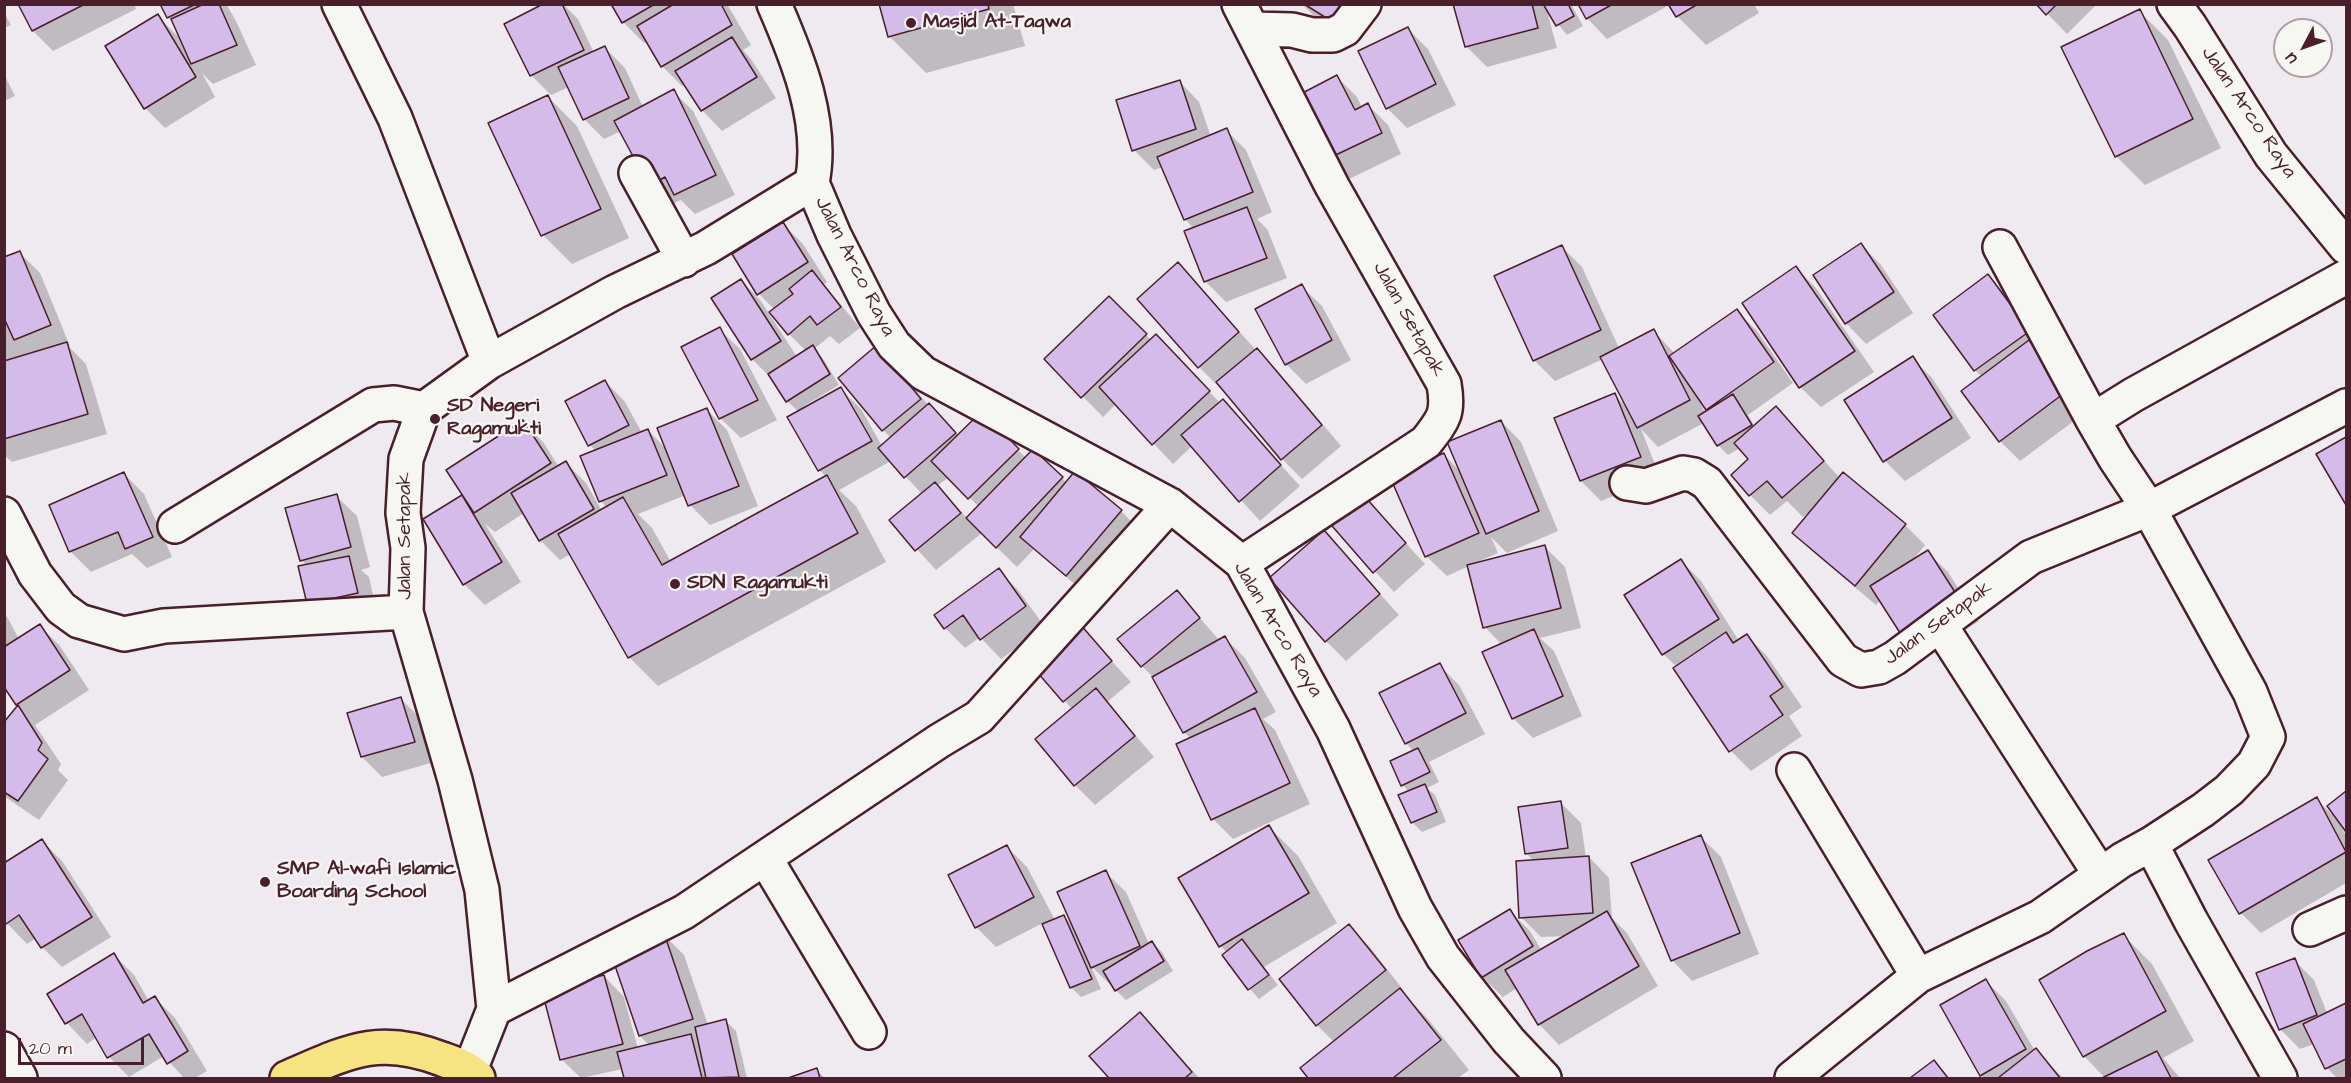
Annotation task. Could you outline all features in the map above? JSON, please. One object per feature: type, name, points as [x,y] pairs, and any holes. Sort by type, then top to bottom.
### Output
[{"type":"main road","points":[[288,1078],[340,1055],[383,1046],[417,1050],[474,1074]]},
{"type":"street","points":[[339,4],[395,118],[489,362]]},
{"type":"street","points":[[175,526],[373,405],[394,403],[424,409],[489,362],[615,292],[684,260],[812,183],[816,164],[815,145],[806,87],[793,47],[774,4]]},
{"type":"street","points":[[1245,17],[1312,35],[1333,35],[1345,29],[1364,4]]},
{"type":"street","name":"Jalan Arco Raya","points":[[2174,4],[2271,155],[2346,247]]},
{"type":"street","name":"Jalan Setapak","points":[[1242,563],[1426,442],[1438,427],[1448,406],[1444,384],[1332,186],[1245,17]]},
{"type":"street","points":[[636,173],[684,260]]},
{"type":"street","name":"Jalan Arco Raya","points":[[812,183],[834,235],[874,314],[894,345],[923,373],[1170,505],[1242,563],[1328,719],[1415,908],[1443,957],[1495,1023],[1544,1078]]},
{"type":"street","points":[[1792,1078],[1918,976],[2040,917],[2100,874],[2203,810],[2229,790],[2254,764],[2268,737],[2250,692],[2149,508],[2115,458],[2093,420],[2000,247]]},
{"type":"street","points":[[2093,420],[2133,395],[2346,277]]},
{"type":"street","name":"Jalan Setapak","points":[[1627,483],[1646,486],[1683,473],[1694,475],[1707,483],[1843,660],[1861,670],[1878,667],[1895,658],[2031,556],[2149,508],[2346,406]]},
{"type":"street","name":"Jalan Setapak","points":[[424,409],[406,459],[403,491],[403,513],[408,548],[406,612],[455,780],[482,890],[494,1009],[474,1074]]},
{"type":"street","points":[[494,1009],[684,912],[939,741],[979,717],[1170,505]]},
{"type":"street","points":[[4,514],[35,574],[61,608],[79,621],[124,634],[164,626],[406,612]]},
{"type":"street","points":[[1940,625],[2100,874]]},
{"type":"street","points":[[1794,770],[1918,976]]},
{"type":"street","points":[[2151,844],[2280,1078]]},
{"type":"street","points":[[765,858],[869,1032]]},
{"type":"street","points":[[2310,930],[2346,913]]},
{"type":"street","points":[[4,1049],[20,1078]]},
{"type":"building","points":[[18,4],[85,4],[32,31]]},
{"type":"building","points":[[160,4],[196,4],[167,18]]},
{"type":"building","points":[[204,4],[219,4],[237,45],[191,64],[171,19]]},
{"type":"building","points":[[543,4],[562,4],[584,50],[530,76],[504,24]]},
{"type":"building","points":[[611,4],[655,4],[622,23]]},
{"type":"building","points":[[674,4],[721,4],[732,25],[661,67],[637,26]]},
{"type":"building","name":"Masjid At-Taqwa","points":[[879,4],[988,4],[989,9],[888,37]]},
{"type":"building","points":[[1304,4],[1348,4],[1336,24]]},
{"type":"building","points":[[1453,4],[1532,4],[1538,28],[1465,47]]},
{"type":"building","points":[[1543,4],[1568,4],[1574,16],[1556,26]]},
{"type":"building","points":[[1578,4],[1613,4],[1586,19]]},
{"type":"building","points":[[1668,4],[1698,4],[1676,17]]},
{"type":"building","points":[[2036,4],[2057,4],[2046,15]]},
{"type":"building","points":[[2140,9],[2193,119],[2115,157],[2061,47]]},
{"type":"building","points":[[158,14],[196,77],[144,109],[105,46]]},
{"type":"building","points":[[1408,27],[1436,84],[1386,109],[1358,51]]},
{"type":"building","points":[[732,37],[757,77],[701,111],[675,71]]},
{"type":"building","points":[[605,46],[629,98],[583,120],[558,67]]},
{"type":"building","points":[[1337,75],[1355,110],[1368,103],[1382,133],[1323,161],[1291,99]]},
{"type":"building","points":[[1180,80],[1196,129],[1132,151],[1116,100]]},
{"type":"building","points":[[674,89],[716,175],[674,195],[665,177],[649,186],[614,121]]},
{"type":"building","points":[[548,95],[601,209],[541,236],[488,123]]},
{"type":"building","points":[[1227,128],[1253,192],[1184,220],[1157,157]]},
{"type":"building","points":[[1247,207],[1267,258],[1204,282],[1184,231]]},
{"type":"building","points":[[783,222],[808,262],[757,295],[732,254]]},
{"type":"building","points":[[1861,243],[1894,292],[1845,324],[1813,275]]},
{"type":"building","points":[[1562,245],[1601,330],[1533,361],[1494,276]]},
{"type":"building","points":[[20,251],[51,325],[14,340],[4,318],[4,257]]},
{"type":"building","points":[[1178,262],[1239,332],[1198,368],[1137,299]]},
{"type":"building","points":[[1796,266],[1855,351],[1799,388],[1742,303]]},
{"type":"building","points":[[812,270],[841,307],[817,325],[810,316],[788,335],[769,312],[793,294],[789,289]]},
{"type":"building","points":[[1988,274],[2030,331],[1974,371],[1933,315]]},
{"type":"building","points":[[741,279],[781,341],[751,360],[711,298]]},
{"type":"building","points":[[1302,284],[1332,340],[1285,365],[1255,309]]},
{"type":"building","points":[[1109,296],[1147,334],[1081,398],[1044,359]]},
{"type":"building","points":[[1737,309],[1774,362],[1706,410],[1669,356]]},
{"type":"building","points":[[720,327],[758,400],[719,419],[681,347]]},
{"type":"building","points":[[1654,329],[1690,400],[1637,428],[1600,357]]},
{"type":"building","points":[[1156,334],[1210,391],[1152,445],[1099,387]]},
{"type":"building","points":[[2029,340],[2067,391],[1999,442],[1961,391]]},
{"type":"building","points":[[67,342],[88,414],[4,439],[4,361]]},
{"type":"building","points":[[813,345],[830,374],[786,402],[768,374]]},
{"type":"building","points":[[877,345],[921,399],[882,431],[838,378]]},
{"type":"building","points":[[1257,348],[1322,425],[1281,460],[1216,382]]},
{"type":"building","points":[[1913,356],[1952,418],[1883,462],[1844,400]]},
{"type":"building","points":[[605,380],[629,425],[588,446],[565,401]]},
{"type":"building","points":[[841,387],[872,441],[818,471],[787,417]]},
{"type":"building","points":[[1615,393],[1641,457],[1580,481],[1554,418]]},
{"type":"building","points":[[1733,394],[1752,425],[1717,446],[1698,416]]},
{"type":"building","points":[[1223,399],[1281,465],[1239,502],[1181,435]]},
{"type":"building","points":[[929,403],[956,433],[904,478],[878,448]]},
{"type":"building","points":[[1776,406],[1824,461],[1782,498],[1767,481],[1749,496],[1731,475],[1748,459],[1734,443]]},
{"type":"building","points":[[707,408],[739,486],[688,506],[657,428]]},
{"type":"building","points":[[982,411],[1019,449],[968,499],[931,461]]},
{"type":"building","points":[[523,420],[551,463],[474,513],[446,470]]},
{"type":"building","points":[[1501,420],[1539,511],[1486,534],[1447,442]]},
{"type":"building","points":[[648,429],[667,475],[599,502],[580,456]]},
{"type":"building","points":[[2346,437],[2346,505],[2316,454]]},
{"type":"building","points":[[1033,449],[1063,477],[996,548],[966,518]]},
{"type":"building","points":[[1444,453],[1479,533],[1425,557],[1390,477]]},
{"type":"building","points":[[566,461],[594,509],[539,541],[511,493]]},
{"type":"building","points":[[1075,471],[1122,510],[1066,576],[1020,537]]},
{"type":"building","points":[[124,472],[153,537],[125,549],[118,532],[69,552],[49,505]]},
{"type":"building","points":[[1843,472],[1906,524],[1855,586],[1792,533]]},
{"type":"building","name":"SDN Ragamukti","points":[[827,475],[858,533],[628,658],[558,534],[623,497],[662,565]]},
{"type":"building","points":[[935,482],[961,513],[915,551],[889,520]]},
{"type":"building","points":[[1359,490],[1406,543],[1373,573],[1326,519]]},
{"type":"building","points":[[337,494],[351,547],[300,561],[285,508]]},
{"type":"building","points":[[462,495],[502,562],[463,585],[423,519]]},
{"type":"building","points":[[1324,530],[1380,594],[1325,642],[1269,578]]},
{"type":"building","points":[[1545,545],[1561,608],[1483,628],[1467,565]]},
{"type":"building","points":[[1928,550],[1960,600],[1902,636],[1870,586]]},
{"type":"building","points":[[349,556],[358,593],[307,604],[298,566]]},
{"type":"building","points":[[1681,559],[1719,619],[1662,655],[1624,595]]},
{"type":"building","points":[[999,568],[1026,606],[980,640],[963,615],[944,629],[934,615]]},
{"type":"building","points":[[1177,590],[1200,618],[1141,667],[1117,639]]},
{"type":"building","points":[[40,624],[70,670],[16,705],[4,687],[4,647]]},
{"type":"building","points":[[1080,624],[1112,661],[1063,702],[1031,665]]},
{"type":"building","points":[[1534,629],[1563,696],[1512,719],[1482,652]]},
{"type":"building","points":[[1726,632],[1733,643],[1747,634],[1783,687],[1770,696],[1783,715],[1729,752],[1673,668]]},
{"type":"building","points":[[1225,636],[1257,692],[1183,733],[1152,677]]},
{"type":"building","points":[[1440,663],[1466,713],[1405,744],[1379,693]]},
{"type":"building","points":[[1096,688],[1135,736],[1074,786],[1035,739]]},
{"type":"building","points":[[401,697],[415,742],[361,757],[347,713]]},
{"type":"building","points":[[18,705],[42,743],[38,750],[48,759],[18,801],[4,792],[4,722]]},
{"type":"building","points":[[1255,708],[1290,783],[1211,820],[1176,744]]},
{"type":"building","points":[[1418,748],[1430,772],[1401,786],[1390,761]]},
{"type":"building","points":[[1425,784],[1437,812],[1411,823],[1398,795]]},
{"type":"building","points":[[2346,791],[2346,832],[2327,806]]},
{"type":"building","points":[[2317,797],[2346,852],[2239,914],[2208,860]]},
{"type":"building","points":[[1561,801],[1568,848],[1525,854],[1518,807]]},
{"type":"building","points":[[1269,825],[1309,893],[1219,947],[1178,878]]},
{"type":"building","points":[[1701,835],[1740,933],[1671,961],[1631,863]]},
{"type":"building","points":[[42,839],[92,917],[41,948],[19,915],[6,924],[4,922],[4,863]]},
{"type":"building","points":[[1007,845],[1034,897],[975,928],[948,875]]},
{"type":"building","points":[[1589,856],[1593,913],[1519,918],[1516,861]]},
{"type":"building","points":[[1106,870],[1140,946],[1091,968],[1057,892]]},
{"type":"building","points":[[1510,909],[1533,946],[1481,978],[1458,940]]},
{"type":"building","points":[[1607,911],[1639,966],[1538,1025],[1505,970]]},
{"type":"building","points":[[1064,915],[1092,979],[1070,988],[1042,924]]},
{"type":"building","points":[[1349,924],[1386,970],[1316,1026],[1279,979]]},
{"type":"building","points":[[664,933],[693,1019],[639,1036],[610,951]]},
{"type":"building","points":[[2124,933],[2166,1011],[2083,1057],[2039,980],[2087,951]]},
{"type":"building","points":[[1242,939],[1269,975],[1248,990],[1222,955]]},
{"type":"building","points":[[1152,941],[1164,961],[1115,991],[1103,971]]},
{"type":"building","points":[[114,953],[143,1003],[155,996],[188,1051],[167,1064],[149,1034],[107,1058],[82,1014],[65,1024],[47,994]]},
{"type":"building","points":[[2295,958],[2317,1015],[2279,1030],[2256,973]]},
{"type":"building","points":[[604,975],[623,1044],[560,1060],[542,991]]},
{"type":"building","points":[[1986,979],[2026,1049],[1980,1076],[1940,1005]]},
{"type":"building","points":[[1400,988],[1441,1040],[1393,1078],[1308,1078],[1300,1068]]},
{"type":"building","points":[[2346,1003],[2346,1059],[2325,1069],[2303,1024]]},
{"type":"building","points":[[1140,1012],[1192,1072],[1185,1078],[1109,1078],[1089,1056]]},
{"type":"building","points":[[726,1019],[739,1077],[706,1078],[695,1027]]},
{"type":"building","points":[[691,1034],[702,1078],[624,1078],[617,1052]]},
{"type":"building","points":[[2036,1048],[2060,1078],[1998,1078]]},
{"type":"building","points":[[2157,1051],[2171,1078],[2102,1078]]},
{"type":"building","points":[[1934,1060],[1948,1078],[1910,1078]]},
{"type":"building","points":[[817,1068],[820,1078],[788,1078]]},
{"type":"place","name":"Masjid At-Taqwa","points":[[911,23]]},
{"type":"place","name":"SD Negeri Ragamukti","points":[[435,419]]},
{"type":"place","name":"SDN Ragamukti","points":[[675,584]]},
{"type":"place","name":"SMP Al-wafi Islamic Boarding School","points":[[265,882]]}]
